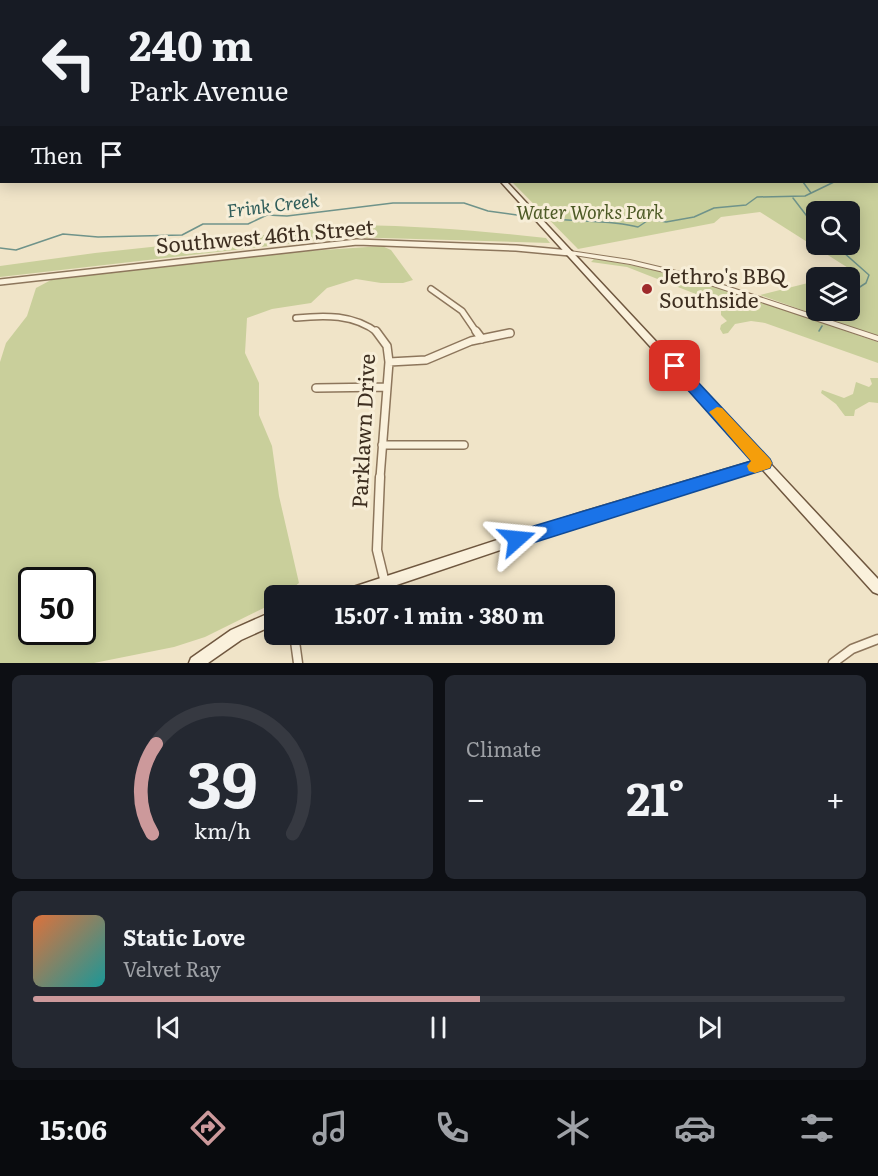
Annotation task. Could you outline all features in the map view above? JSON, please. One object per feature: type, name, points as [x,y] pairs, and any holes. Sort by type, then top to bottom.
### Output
[{"type":"main road","points":[[505,183],[878,588]]},
{"type":"main road","points":[[379,585],[583,518],[764,463]]},
{"type":"main road","points":[[196,663],[236,635],[264,622]]},
{"type":"street","name":"Southwest 46th Street","points":[[0,282],[357,242],[570,253]]},
{"type":"street","points":[[570,253],[646,265],[691,276],[878,339]]},
{"type":"street","points":[[431,289],[462,311],[482,339]]},
{"type":"street","name":"Parklawn Drive","points":[[296,318],[336,315],[361,321],[382,337],[387,346],[389,362],[376,536],[385,583]]},
{"type":"street","points":[[389,362],[426,360],[482,339],[510,333]]},
{"type":"street","points":[[316,388],[386,387]]},
{"type":"street","points":[[382,445],[464,445]]},
{"type":"street","points":[[833,663],[852,649],[878,639]]},
{"type":"street","points":[[296,645],[298,663]]},
{"type":"green space","name":"Water Works Park","points":[[513,183],[878,183],[878,337],[833,321],[860,321],[860,267],[847,267],[828,255],[860,255],[860,201],[806,201],[806,241],[760,212],[721,217],[714,223],[578,249]]},
{"type":"green space","points":[[357,225],[499,233],[546,238],[550,243],[348,237],[0,277],[0,266],[95,253]]},
{"type":"green space","points":[[382,246],[391,250],[413,280],[403,283],[381,283],[356,279],[327,288],[311,303],[272,309],[247,318],[245,353],[259,383],[259,415],[272,446],[279,496],[299,583],[296,585],[264,585],[264,608],[205,637],[174,647],[94,663],[0,663],[0,362],[6,343],[27,316],[36,288],[51,280],[249,255]]},
{"type":"green space","points":[[594,259],[631,265],[703,283],[806,317],[806,321],[817,321],[878,342],[878,363],[765,323],[751,321],[735,324],[728,333],[723,334],[720,329],[721,325],[727,321],[721,315],[721,309],[711,300],[627,267],[591,262]]},
{"type":"green space","name":"Water Works Park","points":[[806,284],[806,311],[760,295]]},
{"type":"green space","points":[[870,378],[878,378],[878,403],[869,402],[855,410],[854,416],[845,416],[836,404],[821,393],[822,390],[844,398],[853,394],[856,382],[869,387],[872,384]]},
{"type":"waterway","points":[[804,183],[811,193]]},
{"type":"waterway","name":"Frink Creek","points":[[555,219],[607,222],[638,227],[650,219],[666,222],[694,217],[714,208],[746,205],[757,197],[805,196],[832,183]]},
{"type":"waterway","points":[[793,198],[806,215]]},
{"type":"waterway","name":"Frink Creek","points":[[0,248],[16,250],[63,234],[98,237],[182,235],[203,224],[248,224],[267,215],[287,216],[393,203],[464,203],[488,211],[517,215]]},
{"type":"waterway","points":[[846,255],[860,267]]},
{"type":"waterway","points":[[860,267],[869,275],[866,283],[860,287]]},
{"type":"waterway","points":[[819,331],[822,326]]},
{"type":"slow traffic","points":[[717,412],[764,463],[755,466]]},
{"type":"place","name":"Jethro's BBQ Southside","points":[[647,289]]},
{"type":"route","points":[[517,539],[764,463],[675,366]]}]
